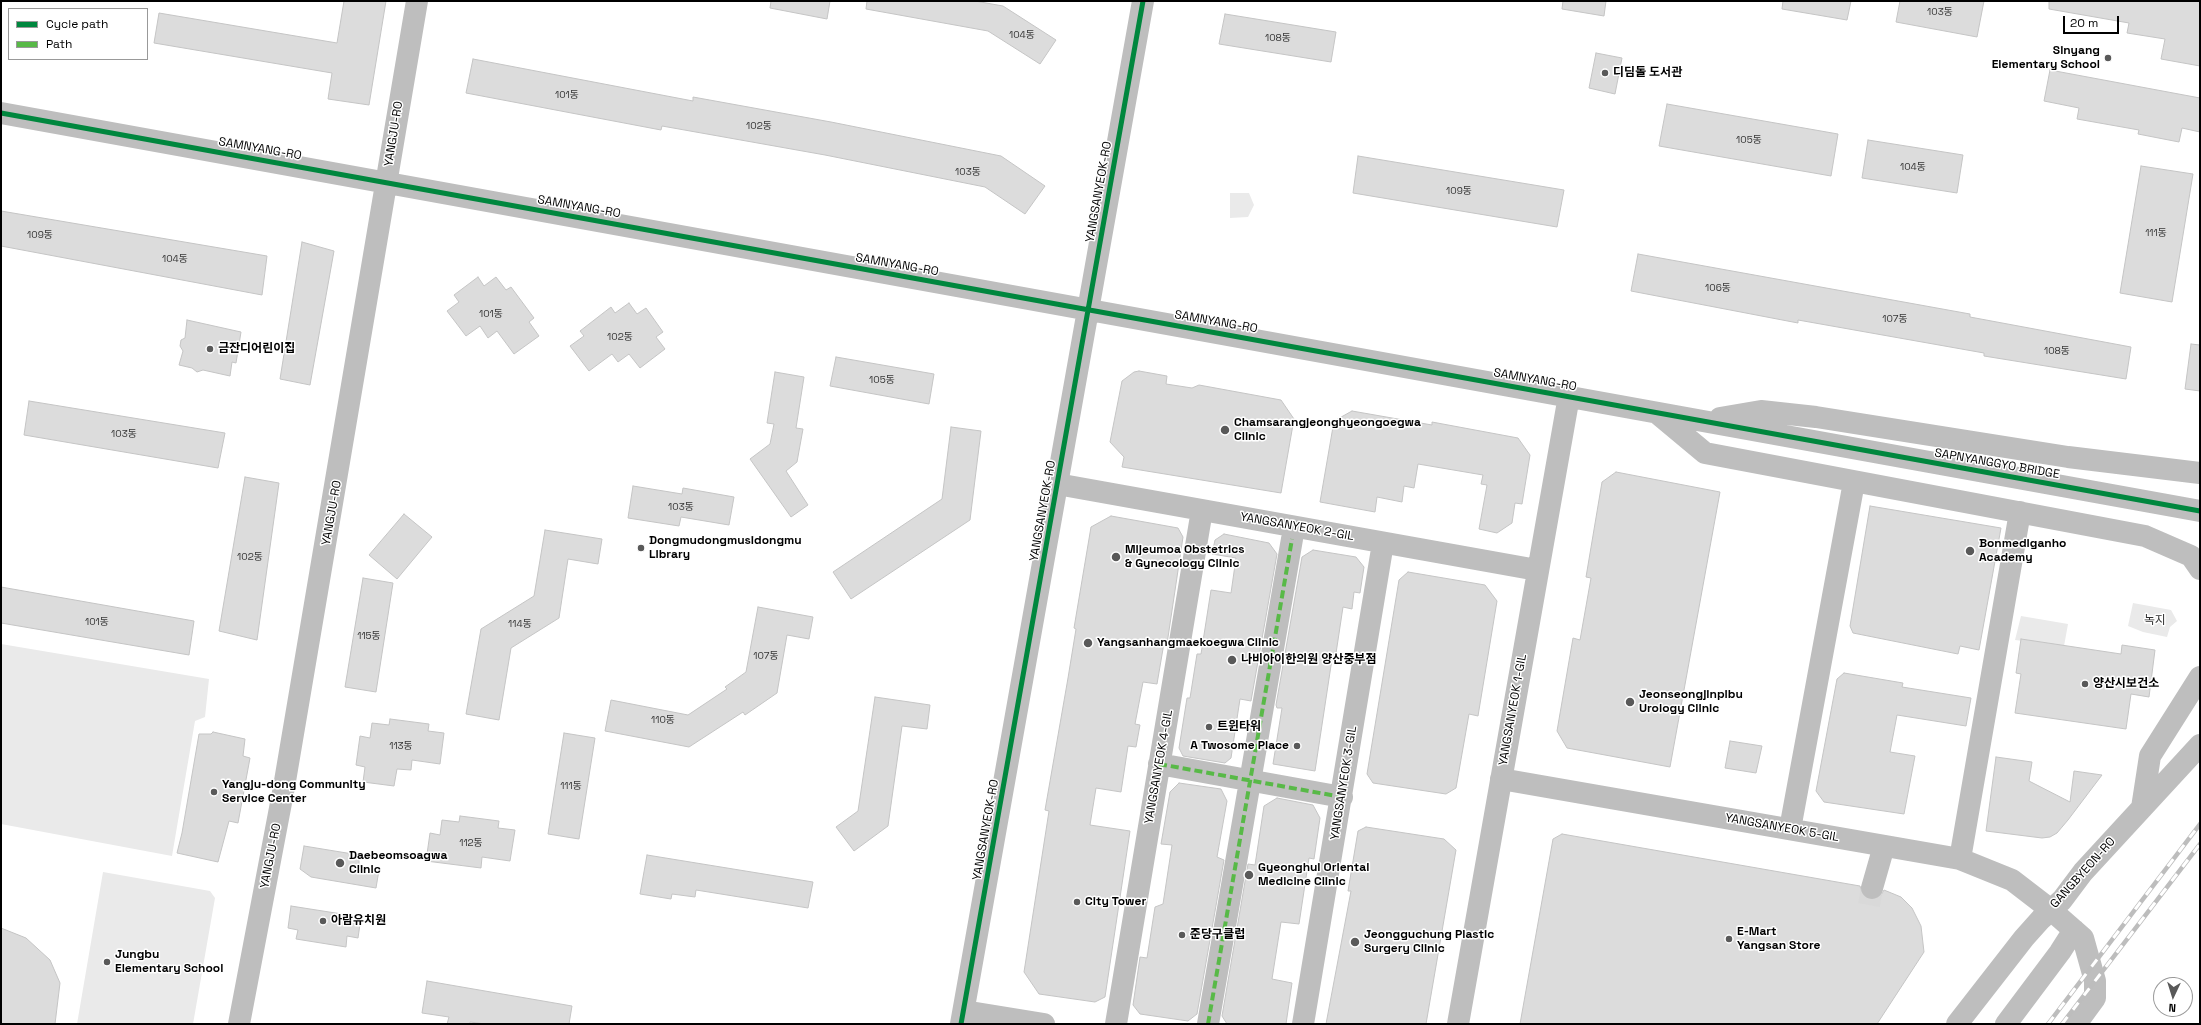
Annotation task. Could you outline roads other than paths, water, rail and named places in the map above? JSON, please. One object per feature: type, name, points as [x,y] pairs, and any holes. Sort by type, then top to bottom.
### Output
[{"type":"street","name":"YANGJU-RO","points":[[239,1024],[284,786],[417,1]]},
{"type":"street","name":"YANGSANYEOK-RO","points":[[963,1018],[1144,1]]},
{"type":"street","name":"SAMNYANG-RO","points":[[1,112],[1790,436]]},
{"type":"street","name":"YANGSANYEOK 1-GIL","points":[[1458,1024],[1569,396]]},
{"type":"street","points":[[1705,421],[1762,411],[1816,417],[2068,457],[2200,473]]},
{"type":"street","points":[[1656,412],[1706,454],[2145,536],[2190,556],[2200,570]]},
{"type":"street","name":"SAPNYANGGYO BRIDGE","points":[[1790,436],[2200,511]]},
{"type":"street","points":[[1790,829],[1854,482]]},
{"type":"street","name":"YANGSANYEOK 2-GIL","points":[[1057,484],[1538,570]]},
{"type":"street","name":"YANGSANYEOK 4-GIL","points":[[1116,1024],[1202,510]]},
{"type":"street","points":[[1960,859],[2020,512]]},
{"type":"street","points":[[1208,1024],[1292,539]]},
{"type":"street","name":"YANGSANYEOK 3-GIL","points":[[1303,1024],[1342,797],[1383,543]]},
{"type":"street","points":[[2142,808],[2150,756],[2200,677]]},
{"type":"street","name":"GANGBYEON-RO","points":[[1957,1024],[2024,938],[2062,900],[2083,872],[2200,745]]},
{"type":"street","points":[[1159,764],[1342,797]]},
{"type":"street","name":"YANGSANYEOK 5-GIL","points":[[1501,779],[1960,859],[2012,880],[2051,910],[2083,938],[2095,981],[2095,998],[2076,1024]]},
{"type":"street","points":[[1872,888],[1884,846]]},
{"type":"street","points":[[2006,1024],[2060,952],[2074,930]]},
{"type":"street","points":[[963,1018],[1044,1024]]},
{"type":"tunnel","points":[[1869,905],[1872,888]]},
{"type":"railway","points":[[2048,1024],[2200,824]]},
{"type":"railway","points":[[2062,1024],[2200,844]]},
{"type":"place","name":"Sinyang Elementary School","points":[[2108,58]]},
{"type":"place","name":"디딤돌 도서관","points":[[1605,73]]},
{"type":"place","name":"금잔디어린이집","points":[[210,349]]},
{"type":"place","name":"Chamsarangjeonghyeongoegwa Clinic","points":[[1225,430]]},
{"type":"place","name":"Dongmudongmusidongmu Library","points":[[641,548]]},
{"type":"place","name":"Bonmediganho Academy","points":[[1970,551]]},
{"type":"place","name":"Mijeumoa Obstetrics & Gynecology Clinic","points":[[1116,557]]},
{"type":"place","name":"Yangsanhangmaekoegwa Clinic","points":[[1088,643]]},
{"type":"place","name":"나비아이한의원 양산중부점","points":[[1232,660]]},
{"type":"place","name":"양산시보건소","points":[[2085,684]]},
{"type":"place","name":"Jeonseongjinpibu Urology Clinic","points":[[1630,702]]},
{"type":"place","name":"트윈타워","points":[[1209,727]]},
{"type":"place","name":"A Twosome Place","points":[[1297,746]]},
{"type":"place","name":"Yangju-dong Community Service Center","points":[[214,792]]},
{"type":"place","name":"Daebeomsoagwa Clinic","points":[[340,863]]},
{"type":"place","name":"Gyeonghui Oriental Medicine Clinic","points":[[1249,875]]},
{"type":"place","name":"City Tower","points":[[1077,902]]},
{"type":"place","name":"아람유치원","points":[[323,921]]},
{"type":"place","name":"준당구클럽","points":[[1182,935]]},
{"type":"place","name":"E-Mart Yangsan Store","points":[[1729,939]]},
{"type":"place","name":"Jeongguchung Plastic Surgery Clinic","points":[[1355,942]]},
{"type":"place","name":"Jungbu Elementary School","points":[[107,962]]},
{"type":"park label","name":"녹지","points":[[2155,621]]}]
